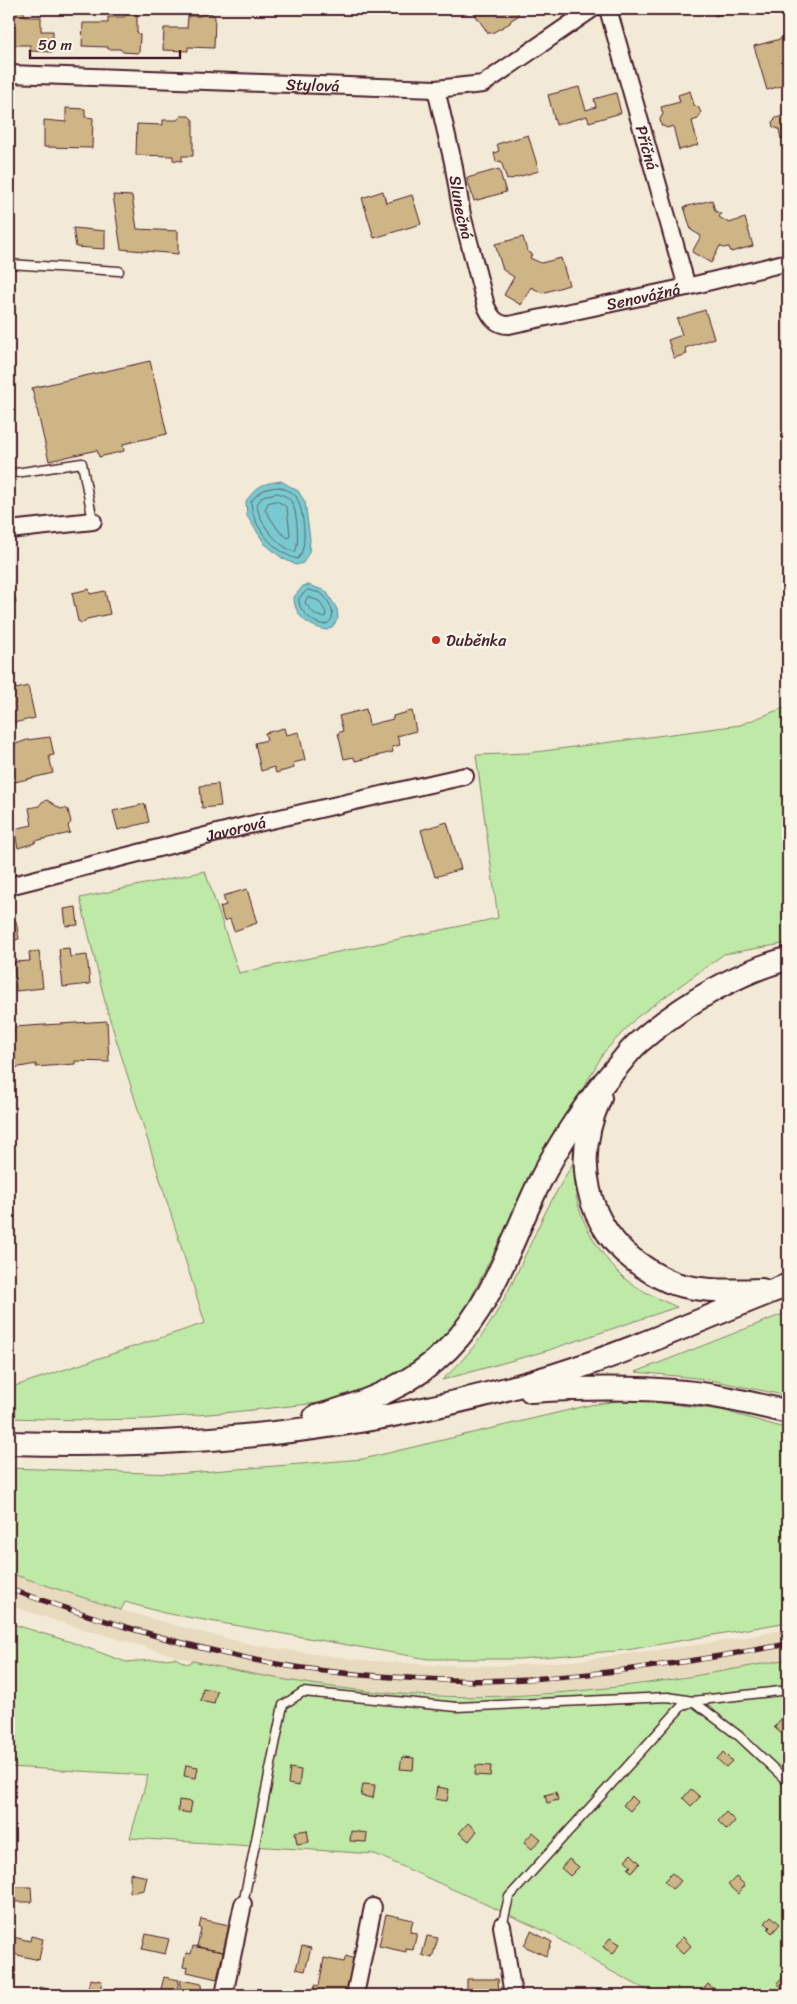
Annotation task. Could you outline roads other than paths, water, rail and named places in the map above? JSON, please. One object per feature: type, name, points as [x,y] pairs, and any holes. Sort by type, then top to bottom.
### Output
[{"type":"main road","points":[[225,1439],[274,1429],[390,1392],[410,1380],[444,1353],[464,1330],[490,1290],[540,1181],[564,1137],[610,1074],[637,1044],[687,1004],[746,971],[788,959]]},
{"type":"main road","points":[[610,1074],[595,1108],[587,1146],[586,1164],[590,1197],[596,1215],[604,1230],[631,1259],[650,1272],[674,1283],[706,1290],[782,1288]]},
{"type":"main road","points":[[9,1443],[78,1445],[225,1439],[277,1434],[365,1420],[475,1397],[538,1380],[593,1362],[782,1288]]},
{"type":"main road","points":[[475,1397],[566,1389],[654,1390],[728,1398],[788,1412]]},
{"type":"street","name":"Stylová","points":[[9,74],[436,89],[483,84],[592,9]]},
{"type":"street","name":"Příčná","points":[[608,9],[687,287]]},
{"type":"street","name":"Slunečná","points":[[436,89],[453,162],[462,215],[483,297],[491,316],[497,323]]},
{"type":"street","name":"Senovážná","points":[[497,323],[509,325],[687,287],[788,262]]},
{"type":"street","points":[[9,530],[93,521]]},
{"type":"street","name":"Javorová","points":[[9,886],[245,826],[465,776]]},
{"type":"street","points":[[224,1995],[243,1904]]},
{"type":"street","points":[[355,1995],[373,1908]]},
{"type":"street","points":[[502,1926],[513,1995]]},
{"type":"lane","points":[[9,264],[119,271]]},
{"type":"lane","points":[[9,474],[82,463],[93,521]]},
{"type":"lane","points":[[243,1904],[284,1705],[303,1692],[457,1707],[668,1697],[693,1700],[788,1690]]},
{"type":"lane","points":[[693,1700],[739,1736],[788,1782]]},
{"type":"lane","points":[[502,1926],[509,1897],[682,1706],[693,1700]]},
{"type":"water","points":[[281,481],[298,491],[305,502],[310,539],[309,552],[303,563],[296,565],[282,558],[265,544],[247,516],[246,501],[257,488],[265,484]]},
{"type":"water","points":[[308,585],[326,591],[337,609],[338,618],[333,626],[327,630],[314,626],[304,620],[297,610],[294,597],[303,586]]},
{"type":"railway","points":[[9,1589],[128,1628],[219,1652],[309,1669],[388,1677],[471,1681],[543,1678],[649,1667],[788,1644]]},
{"type":"place","name":"Duběnka","points":[[436,640]]}]
